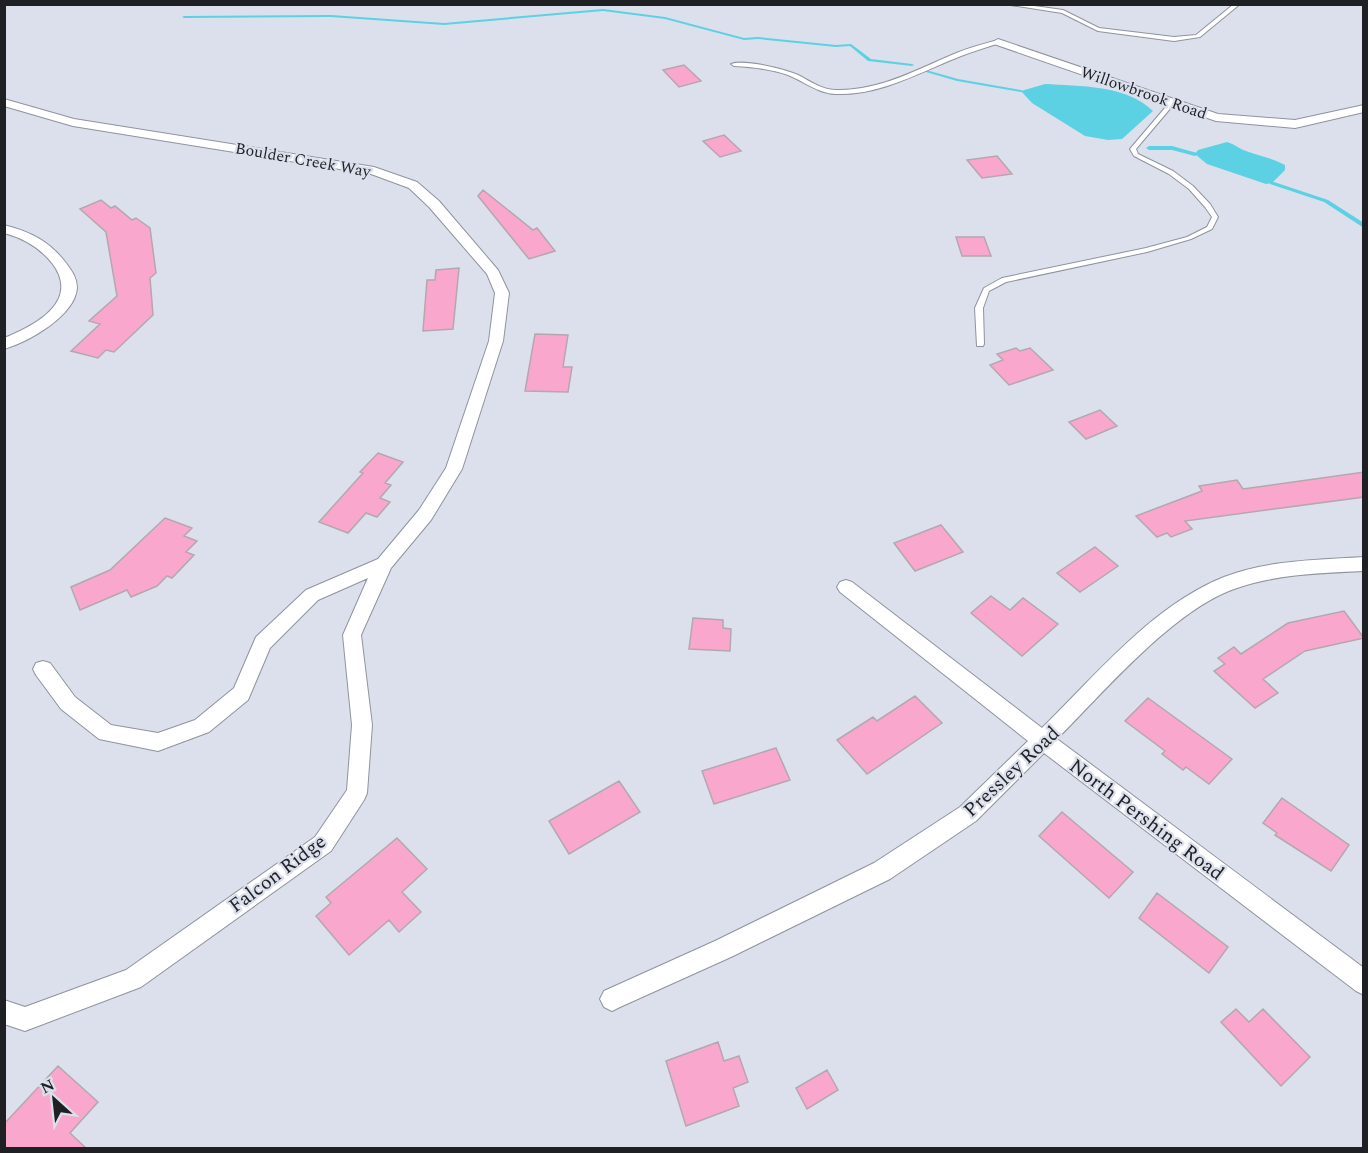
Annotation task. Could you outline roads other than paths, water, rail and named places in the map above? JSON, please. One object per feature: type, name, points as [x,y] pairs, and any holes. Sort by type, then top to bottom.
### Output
[{"type":"street","name":"Willowbrook Road","points":[[998,42],[1216,117],[1288,124],[1315,121],[1364,108]]},
{"type":"street","name":"Boulder Creek Way","points":[[4,102],[73,122],[374,171],[413,185],[434,204],[493,273],[502,293],[496,341],[454,469],[425,515],[384,564]]},
{"type":"street","points":[[4,229],[27,235],[42,243],[69,277],[71,290],[57,312],[38,329],[4,344]]},
{"type":"street","points":[[43,669],[68,704],[106,733],[158,742],[202,726],[241,694],[263,643],[312,595],[384,564]]},
{"type":"street","name":"Falcon Ridge","points":[[4,1012],[26,1019],[133,980],[323,844],[357,793],[362,725],[352,635],[384,564]]},
{"type":"street","name":"Pressley Road","points":[[612,999],[723,949],[882,871],[968,814],[1152,633],[1196,600],[1229,583],[1260,574],[1311,567],[1364,564]]},
{"type":"street","name":"North Pershing Road","points":[[846,587],[1044,741],[1364,983]]},
{"type":"lane","points":[[1006,4],[1063,12],[1098,29],[1174,39],[1198,36],[1238,4]]},
{"type":"lane","points":[[734,64],[767,67],[792,75],[824,90],[852,92],[886,85],[976,46],[998,42]]},
{"type":"lane","points":[[980,344],[979,308],[986,290],[1004,280],[1147,250],[1189,238],[1210,228],[1215,217],[1206,201],[1185,181],[1136,155],[1133,149],[1172,103]]},
{"type":"water","points":[[1045,84],[1102,88],[1130,96],[1153,111],[1122,139],[1108,140],[1085,136],[1032,103],[1021,91]]},
{"type":"water","points":[[1227,142],[1285,165],[1285,170],[1272,183],[1266,184],[1207,164],[1195,154],[1198,150]]},
{"type":"waterway","points":[[184,17],[331,16],[444,24],[603,10],[665,18],[744,39],[758,38],[836,46],[851,45],[870,60],[912,65]]},
{"type":"waterway","points":[[928,71],[957,80],[1021,91]]},
{"type":"waterway","points":[[1149,148],[1172,148],[1195,154]]},
{"type":"waterway","points":[[1272,183],[1326,201],[1364,226]]}]
